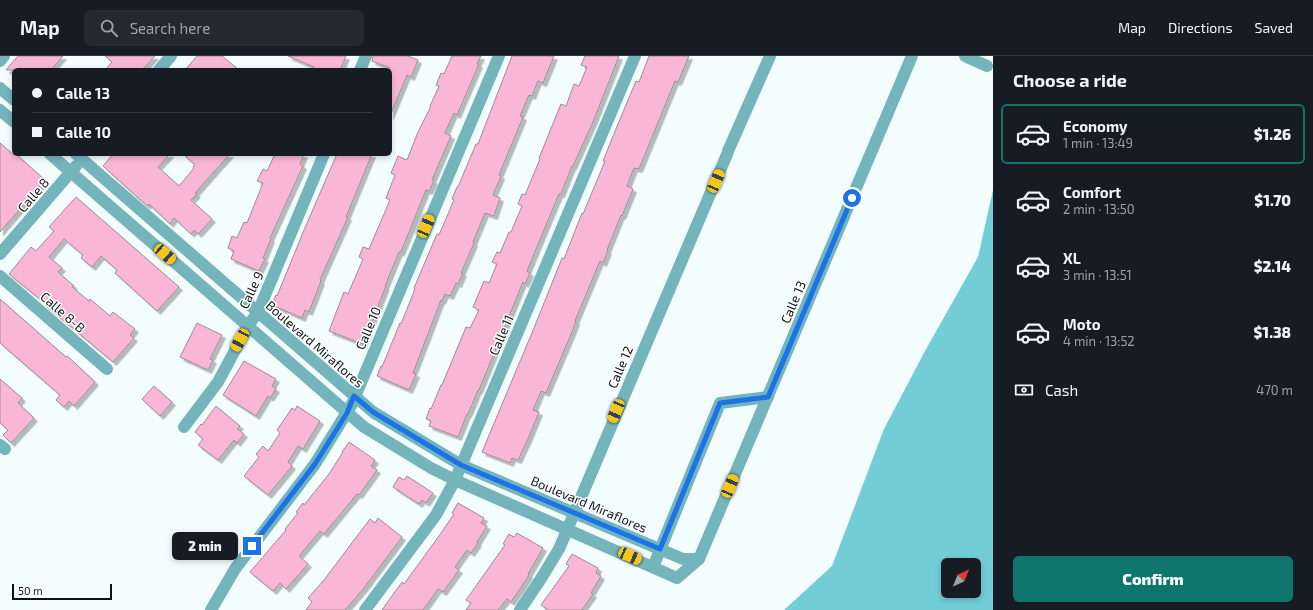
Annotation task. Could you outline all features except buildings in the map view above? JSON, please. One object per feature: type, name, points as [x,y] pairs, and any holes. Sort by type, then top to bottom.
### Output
[{"type":"street","points":[[0,61],[4,56]]},
{"type":"street","points":[[361,68],[366,56]]},
{"type":"street","name":"Calle 10","points":[[211,610],[234,569],[315,464],[347,413],[499,56]]},
{"type":"street","name":"Calle 11","points":[[365,610],[436,515],[455,480],[635,56]]},
{"type":"street","name":"Calle 12","points":[[520,610],[559,549],[573,512],[770,56]]},
{"type":"street","name":"Calle 13","points":[[699,559],[912,56]]},
{"type":"street","points":[[966,56],[987,66]]},
{"type":"street","points":[[0,88],[12,98]]},
{"type":"street","points":[[0,110],[12,120]]},
{"type":"street","points":[[52,156],[364,427],[431,468],[455,480],[677,578],[699,559]]},
{"type":"street","name":"Boulevard Miraflores","points":[[82,156],[373,412],[461,465],[683,559],[699,559]]},
{"type":"street","name":"Calle 8","points":[[0,254],[71,172],[82,156]]},
{"type":"street","name":"Calle 9","points":[[184,427],[218,382],[248,326],[258,312],[323,156]]},
{"type":"street","name":"Calle 8-B","points":[[0,276],[107,369]]},
{"type":"street","points":[[653,567],[720,403],[768,397]]},
{"type":"shaded area","points":[[993,190],[993,610],[784,610],[832,566],[884,429],[925,351],[978,257]]},
{"type":"route","points":[[252,546],[315,464],[347,413],[354,396],[373,412],[461,465],[660,549],[720,403],[768,397],[852,198]]}]
